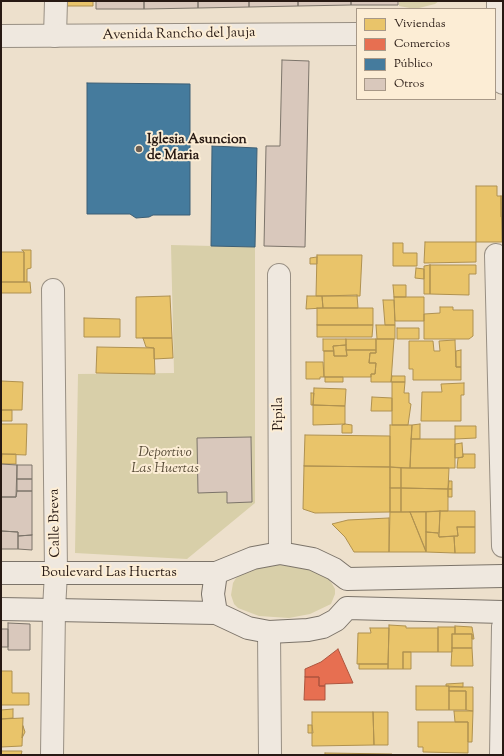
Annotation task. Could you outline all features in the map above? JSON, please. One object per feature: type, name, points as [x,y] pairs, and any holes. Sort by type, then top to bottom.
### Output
[{"type":"street","points":[[55,36],[56,1]]},
{"type":"street","points":[[498,1],[496,34],[503,83]]},
{"type":"street","name":"Avenida Rancho del Jauja","points":[[1,36],[356,34]]},
{"type":"street","points":[[496,255],[503,546]]},
{"type":"street","name":"Pipila","points":[[279,275],[280,553]]},
{"type":"street","name":"Calle Breva","points":[[52,755],[54,609],[56,574],[53,290]]},
{"type":"street","name":"Boulevard Las Huertas","points":[[1,573],[216,573],[253,558],[280,553],[313,559],[334,569],[347,579]]},
{"type":"street","points":[[216,573],[213,594],[216,613]]},
{"type":"street","points":[[1,609],[216,613],[248,628],[269,632],[308,630],[323,628],[336,620],[347,608],[350,592],[347,579],[503,576]]},
{"type":"street","points":[[347,608],[503,612]]},
{"type":"street","points":[[501,755],[503,627]]},
{"type":"street","points":[[269,632],[270,755]]},
{"type":"green space","points":[[399,1],[439,1],[435,4],[419,8],[399,6]]},
{"type":"green space","name":"Deportivo Las Huertas","points":[[171,245],[255,247],[255,503],[187,559],[75,553],[78,374],[174,373]]},
{"type":"green space","points":[[273,564],[314,570],[326,577],[335,589],[335,594],[331,604],[310,614],[289,618],[259,616],[238,608],[234,604],[231,595],[233,583],[236,578],[249,570]]},
{"type":"building: Viviendas","points":[[66,1],[93,1],[93,6],[65,6]]},
{"type":"building: Viviendas","points":[[476,186],[497,186],[497,196],[501,196],[502,242],[476,242]]},
{"type":"building: Viviendas","points":[[501,196],[503,196],[503,217],[501,217]]},
{"type":"building: Viviendas","points":[[425,242],[476,242],[476,262],[424,263]]},
{"type":"building: Viviendas","points":[[393,243],[403,243],[403,253],[417,253],[417,266],[393,266]]},
{"type":"building: Viviendas","points":[[22,250],[31,250],[31,268],[27,269],[27,282],[24,282],[24,252]]},
{"type":"building: Viviendas","points":[[1,252],[24,252],[24,282],[1,282]]},
{"type":"building: Viviendas","points":[[317,255],[362,255],[360,296],[316,296]]},
{"type":"building: Viviendas","points":[[317,257],[317,264],[310,264],[310,258]]},
{"type":"building: Viviendas","points":[[430,265],[476,265],[476,274],[469,274],[469,295],[430,294]]},
{"type":"building: Viviendas","points":[[430,265],[430,294],[424,294],[424,266]]},
{"type":"building: Viviendas","points":[[416,268],[424,269],[424,279],[415,278]]},
{"type":"building: Viviendas","points":[[1,282],[30,282],[31,293],[1,293]]},
{"type":"building: Viviendas","points":[[393,285],[406,285],[406,297],[394,297]]},
{"type":"building: Viviendas","points":[[357,295],[358,308],[323,308],[322,296]]},
{"type":"building: Viviendas","points":[[170,296],[172,338],[136,338],[136,297]]},
{"type":"building: Viviendas","points":[[307,296],[322,296],[323,308],[306,309]]},
{"type":"building: Viviendas","points":[[394,297],[424,297],[424,321],[395,321]]},
{"type":"building: Viviendas","points":[[383,300],[394,300],[395,325],[385,325]]},
{"type":"building: Viviendas","points":[[440,307],[453,307],[453,310],[473,310],[473,336],[469,339],[424,339],[424,314],[440,313]]},
{"type":"building: Viviendas","points":[[317,308],[373,308],[373,325],[317,325]]},
{"type":"building: Viviendas","points":[[84,318],[120,319],[120,337],[84,337]]},
{"type":"building: Viviendas","points":[[317,325],[373,325],[372,337],[317,337]]},
{"type":"building: Viviendas","points":[[376,325],[395,325],[395,339],[377,339]]},
{"type":"building: Viviendas","points":[[397,328],[419,328],[419,339],[397,339]]},
{"type":"building: Viviendas","points":[[143,338],[172,338],[173,358],[154,359],[154,348],[146,347]]},
{"type":"building: Viviendas","points":[[323,339],[346,339],[346,345],[333,346],[334,351],[323,351]]},
{"type":"building: Viviendas","points":[[346,339],[376,339],[376,350],[346,350]]},
{"type":"building: Viviendas","points":[[376,339],[394,339],[391,382],[371,382],[371,374],[375,374],[376,363],[369,363],[370,353],[376,353]]},
{"type":"building: Viviendas","points":[[455,340],[456,367],[461,367],[461,380],[413,380],[413,369],[409,369],[409,341],[433,341],[434,351],[440,351],[439,341]]},
{"type":"building: Viviendas","points":[[346,345],[347,356],[334,356],[333,346]]},
{"type":"building: Viviendas","points":[[97,347],[154,348],[155,374],[96,373]]},
{"type":"building: Viviendas","points":[[346,350],[376,350],[376,353],[370,353],[369,363],[376,363],[375,374],[371,374],[371,377],[324,377],[324,351],[334,351],[334,356],[347,356]]},
{"type":"building: Viviendas","points":[[461,350],[461,367],[456,367],[456,351]]},
{"type":"building: Viviendas","points":[[306,362],[323,362],[324,377],[320,377],[320,379],[306,379]]},
{"type":"building: Viviendas","points":[[392,376],[405,376],[405,382],[391,382]]},
{"type":"building: Viviendas","points":[[325,377],[343,377],[343,382],[325,382]]},
{"type":"building: Viviendas","points":[[1,381],[23,382],[22,410],[1,410]]},
{"type":"building: Viviendas","points":[[392,382],[405,382],[404,393],[409,393],[409,403],[411,404],[408,425],[392,425]]},
{"type":"building: Viviendas","points":[[464,383],[464,395],[461,395],[461,421],[421,421],[422,392],[442,392],[441,384]]},
{"type":"building: Viviendas","points":[[314,388],[346,389],[345,406],[313,405]]},
{"type":"building: Viviendas","points":[[311,393],[314,393],[313,405],[311,405]]},
{"type":"building: Viviendas","points":[[372,397],[392,398],[392,411],[371,411]]},
{"type":"building: Viviendas","points":[[313,405],[345,406],[345,424],[313,425]]},
{"type":"building: Viviendas","points":[[1,410],[12,410],[12,421],[1,421]]},
{"type":"building: Viviendas","points":[[1,424],[27,424],[26,455],[1,454]]},
{"type":"building: Viviendas","points":[[420,424],[420,439],[411,439],[412,425]]},
{"type":"building: Viviendas","points":[[342,425],[352,425],[352,433],[342,433]]},
{"type":"building: Viviendas","points":[[390,425],[412,425],[410,468],[390,467]]},
{"type":"building: Viviendas","points":[[455,426],[476,426],[476,438],[455,439]]},
{"type":"building: Viviendas","points":[[305,435],[390,436],[390,467],[304,466]]},
{"type":"building: Viviendas","points":[[411,439],[455,439],[455,468],[410,468]]},
{"type":"building: Viviendas","points":[[462,443],[463,457],[455,458],[455,444]]},
{"type":"building: Viviendas","points":[[2,454],[16,454],[16,464],[1,464]]},
{"type":"building: Viviendas","points":[[463,454],[475,454],[475,468],[457,468],[458,458],[463,457]]},
{"type":"building: Viviendas","points":[[304,466],[390,467],[390,512],[315,513],[303,509]]},
{"type":"building: Viviendas","points":[[390,467],[401,468],[401,488],[390,488]]},
{"type":"building: Viviendas","points":[[401,468],[449,468],[448,489],[401,488]]},
{"type":"building: Viviendas","points":[[449,481],[452,481],[452,489],[448,489]]},
{"type":"building: Viviendas","points":[[390,488],[401,488],[401,512],[390,512]]},
{"type":"building: Viviendas","points":[[401,488],[448,489],[448,511],[401,512]]},
{"type":"building: Viviendas","points":[[448,489],[452,489],[452,497],[448,497]]},
{"type":"building: Viviendas","points":[[440,511],[475,511],[475,527],[457,527],[458,536],[439,537]]},
{"type":"building: Viviendas","points":[[440,511],[439,533],[426,532],[426,512]]},
{"type":"building: Viviendas","points":[[390,512],[410,512],[426,552],[389,552]]},
{"type":"building: Viviendas","points":[[410,512],[426,512],[426,551]]},
{"type":"building: Viviendas","points":[[389,518],[389,552],[354,552],[345,537],[332,524],[348,520]]},
{"type":"building: Viviendas","points":[[457,527],[475,527],[475,553],[455,553],[454,536],[458,536]]},
{"type":"building: Viviendas","points":[[426,532],[438,533],[439,537],[454,536],[455,553],[426,552]]},
{"type":"building: Viviendas","points":[[389,625],[406,626],[406,628],[438,628],[438,652],[403,652],[403,669],[388,669]]},
{"type":"building: Viviendas","points":[[455,626],[472,627],[474,639],[472,639],[472,634],[455,634]]},
{"type":"building: Viviendas","points":[[438,627],[455,627],[455,634],[452,634],[452,652],[438,652]]},
{"type":"building: Viviendas","points":[[370,628],[389,628],[388,664],[357,664],[358,633],[371,633]]},
{"type":"building: Viviendas","points":[[452,634],[472,634],[472,648],[452,648]]},
{"type":"building: Viviendas","points":[[452,648],[472,648],[473,666],[451,666]]},
{"type":"building: Viviendas","points":[[403,652],[411,652],[411,669],[403,669]]},
{"type":"building: Viviendas","points":[[359,664],[388,664],[388,669],[359,669]]},
{"type":"building: Viviendas","points":[[1,671],[12,671],[12,693],[29,693],[29,705],[1,705]]},
{"type":"building: Viviendas","points":[[463,683],[463,687],[446,686],[446,684]]},
{"type":"building: Viviendas","points":[[416,686],[449,686],[449,710],[416,710]]},
{"type":"building: Viviendas","points":[[449,687],[473,687],[473,711],[466,710],[466,691],[449,691]]},
{"type":"building: Viviendas","points":[[449,691],[466,691],[466,710],[449,710]]},
{"type":"building: Viviendas","points":[[13,709],[13,718],[1,719],[1,710]]},
{"type":"building: Viviendas","points":[[454,711],[473,711],[472,742],[468,742],[468,722],[455,722]]},
{"type":"building: Viviendas","points":[[312,712],[373,712],[374,745],[312,746]]},
{"type":"building: Viviendas","points":[[373,712],[388,712],[388,745],[374,745]]},
{"type":"building: Viviendas","points":[[23,718],[22,746],[1,747],[1,719]]},
{"type":"building: Viviendas","points":[[418,722],[468,722],[468,753],[423,752],[423,747],[418,747]]},
{"type":"building: Viviendas","points":[[308,725],[312,725],[313,733],[308,733]]},
{"type":"building: Viviendas","points":[[23,726],[25,732],[22,738]]},
{"type":"building: Viviendas","points":[[1,751],[22,751],[21,755],[1,755]]},
{"type":"building: Viviendas","points":[[325,753],[392,754],[392,755],[325,755]]},
{"type":"building: Comercios","points":[[338,649],[353,683],[325,684],[325,686],[319,686],[319,677],[305,677],[305,669],[321,662]]},
{"type":"building: Comercios","points":[[305,677],[319,677],[319,686],[325,686],[325,700],[304,700]]},
{"type":"building: Público","name":"Iglesia Asuncion de Maria","points":[[87,83],[190,84],[190,215],[153,215],[149,217],[136,218],[130,214],[87,214]]},
{"type":"building: Público","points":[[212,146],[257,148],[255,247],[211,246]]},
{"type":"building: Otros","points":[[96,1],[144,1],[144,9],[96,9]]},
{"type":"building: Otros","points":[[144,1],[198,1],[198,8],[144,9]]},
{"type":"building: Otros","points":[[198,1],[249,1],[249,7],[198,8]]},
{"type":"building: Otros","points":[[249,1],[298,1],[298,6],[249,7]]},
{"type":"building: Otros","points":[[298,1],[351,1],[351,5],[298,6]]},
{"type":"building: Otros","points":[[351,1],[398,1],[398,5],[351,5]]},
{"type":"building: Otros","points":[[282,60],[309,61],[305,247],[264,246],[266,146],[280,146]]},
{"type":"building: Otros","points":[[251,437],[252,502],[227,503],[227,492],[198,493],[197,438]]},
{"type":"building: Otros","points":[[1,464],[17,465],[16,497],[1,497]]},
{"type":"building: Otros","points":[[17,465],[32,465],[32,479],[17,479]]},
{"type":"building: Otros","points":[[17,479],[32,479],[32,491],[17,491]]},
{"type":"building: Otros","points":[[17,491],[32,491],[32,535],[18,536],[18,532],[1,531],[1,497],[16,497]]},
{"type":"building: Otros","points":[[1,531],[18,532],[18,549],[1,549]]},
{"type":"building: Otros","points":[[32,535],[32,550],[18,549],[18,536]]},
{"type":"building: Otros","points":[[8,623],[30,624],[30,650],[8,650]]},
{"type":"building: Otros","points":[[1,629],[8,629],[8,647],[1,647]]},
{"type":"place","name":"Iglesia Asuncion de Maria","points":[[139,149]]}]
